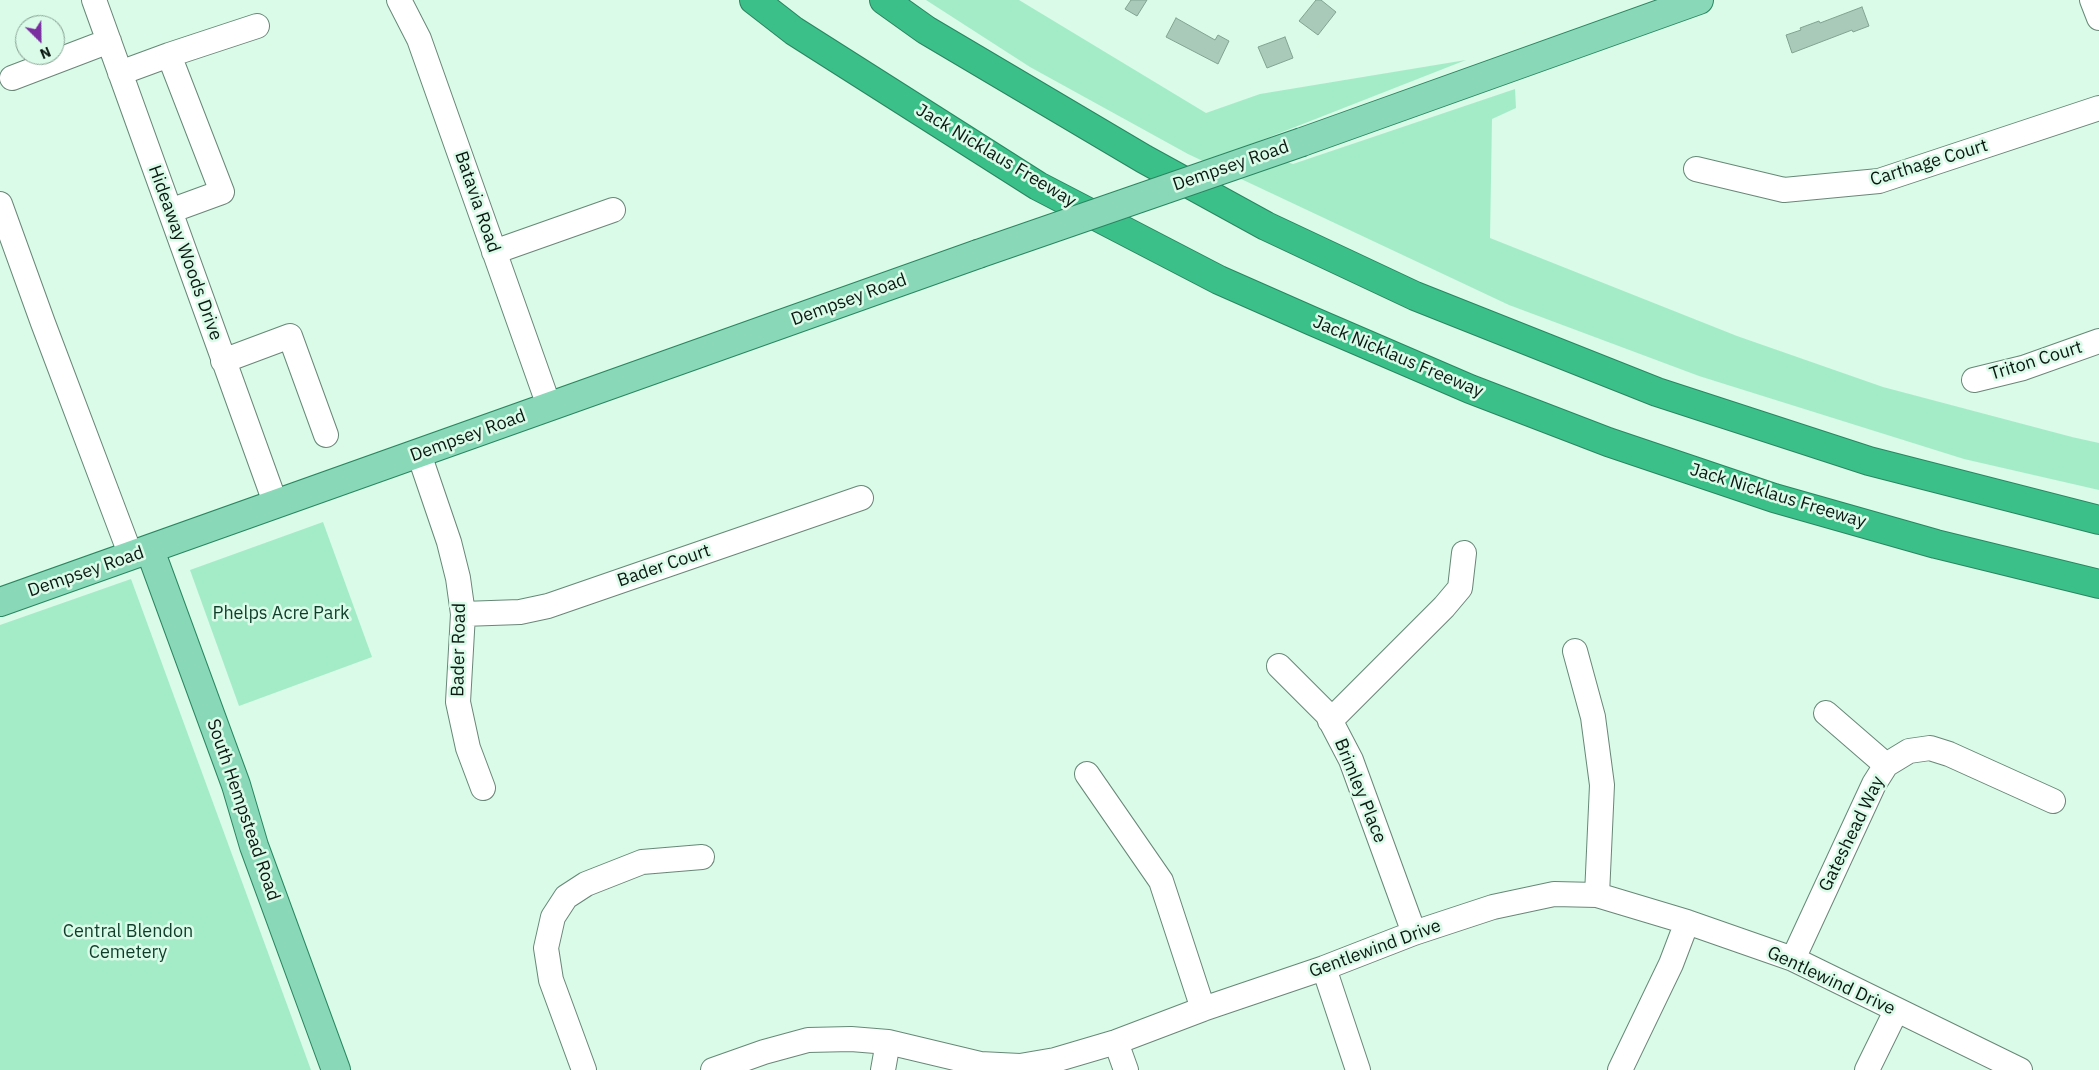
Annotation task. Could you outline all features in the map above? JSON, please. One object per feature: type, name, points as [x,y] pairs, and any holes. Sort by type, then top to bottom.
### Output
[{"type":"highway","name":"Jack Nicklaus Freeway","points":[[754,0],[794,30],[1038,186],[1219,280],[1312,321],[1470,389],[1608,442],[1774,498],[1936,544],[2099,584]]},
{"type":"highway","points":[[884,0],[926,30],[1144,159],[1266,226],[1415,296],[1657,392],[1869,460],[2099,520]]},
{"type":"main road","name":"Dempsey Road","points":[[0,602],[1699,0]]},
{"type":"main road","name":"South Hempstead Road","points":[[140,553],[236,785],[254,846],[336,1070]]},
{"type":"street","name":"Hideaway Woods Drive","points":[[94,0],[276,505]]},
{"type":"street","name":"Batavia Road","points":[[400,0],[419,39],[549,406]]},
{"type":"street","points":[[2092,0],[2099,18]]},
{"type":"street","points":[[120,73],[257,26]]},
{"type":"street","points":[[12,78],[109,41]]},
{"type":"street","points":[[170,55],[222,192],[170,211]]},
{"type":"street","name":"Carthage Court","points":[[1696,169],[1784,190],[1879,182],[2099,108]]},
{"type":"street","points":[[0,204],[43,323],[140,553]]},
{"type":"street","points":[[494,252],[613,210]]},
{"type":"street","points":[[223,361],[290,336],[326,435]]},
{"type":"street","name":"Triton Court","points":[[1974,380],[2023,368],[2099,341]]},
{"type":"street","name":"Bader Road","points":[[419,454],[449,542],[458,578],[463,614],[458,702],[468,748],[483,788]]},
{"type":"street","name":"Bader Court","points":[[463,614],[520,612],[548,606],[861,498]]},
{"type":"street","points":[[1330,721],[1444,608],[1460,588],[1464,554]]},
{"type":"street","points":[[1575,651],[1593,718],[1602,784],[1597,895]]},
{"type":"street","name":"Brimley Place","points":[[1279,666],[1327,714],[1351,760],[1414,934]]},
{"type":"street","points":[[1826,713],[1886,765]]},
{"type":"street","name":"Gateshead Way","points":[[1793,960],[1874,784],[1886,765],[1910,751],[1930,748],[1949,754],[2054,801]]},
{"type":"street","points":[[1087,774],[1161,882],[1204,1008]]},
{"type":"street","points":[[584,1070],[551,980],[546,948],[553,917],[566,897],[586,884],[642,862],[702,857]]},
{"type":"street","name":"Gentlewind Drive","points":[[713,1070],[764,1052],[808,1040],[851,1039],[888,1042],[980,1064],[1020,1066],[1055,1060],[1116,1042],[1204,1008],[1324,968],[1493,907],[1554,894],[1597,895],[1687,922],[1793,960],[2020,1070]]},
{"type":"street","points":[[1620,1070],[1671,964],[1687,922]]},
{"type":"street","points":[[1324,968],[1358,1070]]},
{"type":"street","points":[[1867,1070],[1896,1011]]},
{"type":"street","points":[[883,1070],[888,1042]]},
{"type":"street","points":[[1116,1042],[1126,1070]]},
{"type":"green space","points":[[926,0],[1019,0],[1206,113],[1260,94],[1466,60],[1244,147],[1293,164],[1515,89],[1516,108],[1492,119],[1490,238],[1737,336],[1883,387],[2099,443],[2099,490],[1964,459],[1699,376],[1509,305],[1188,154],[1030,67]]},
{"type":"green space","name":"Phelps Acre Park","points":[[323,522],[372,657],[239,706],[190,570]]},
{"type":"green space","name":"Central Blendon Cemetery","points":[[131,579],[311,1070],[0,1070],[0,625]]},
{"type":"building","points":[[1131,0],[1147,0],[1137,16],[1125,9]]},
{"type":"building","points":[[1316,0],[1321,0],[1336,12],[1318,35],[1299,21]]},
{"type":"building","points":[[1862,7],[1869,26],[1853,32],[1852,30],[1792,53],[1786,35],[1819,21],[1820,23]]},
{"type":"building","points":[[1176,18],[1215,40],[1218,35],[1229,41],[1218,64],[1166,37]]},
{"type":"building","points":[[1285,37],[1293,58],[1267,68],[1258,47]]}]
